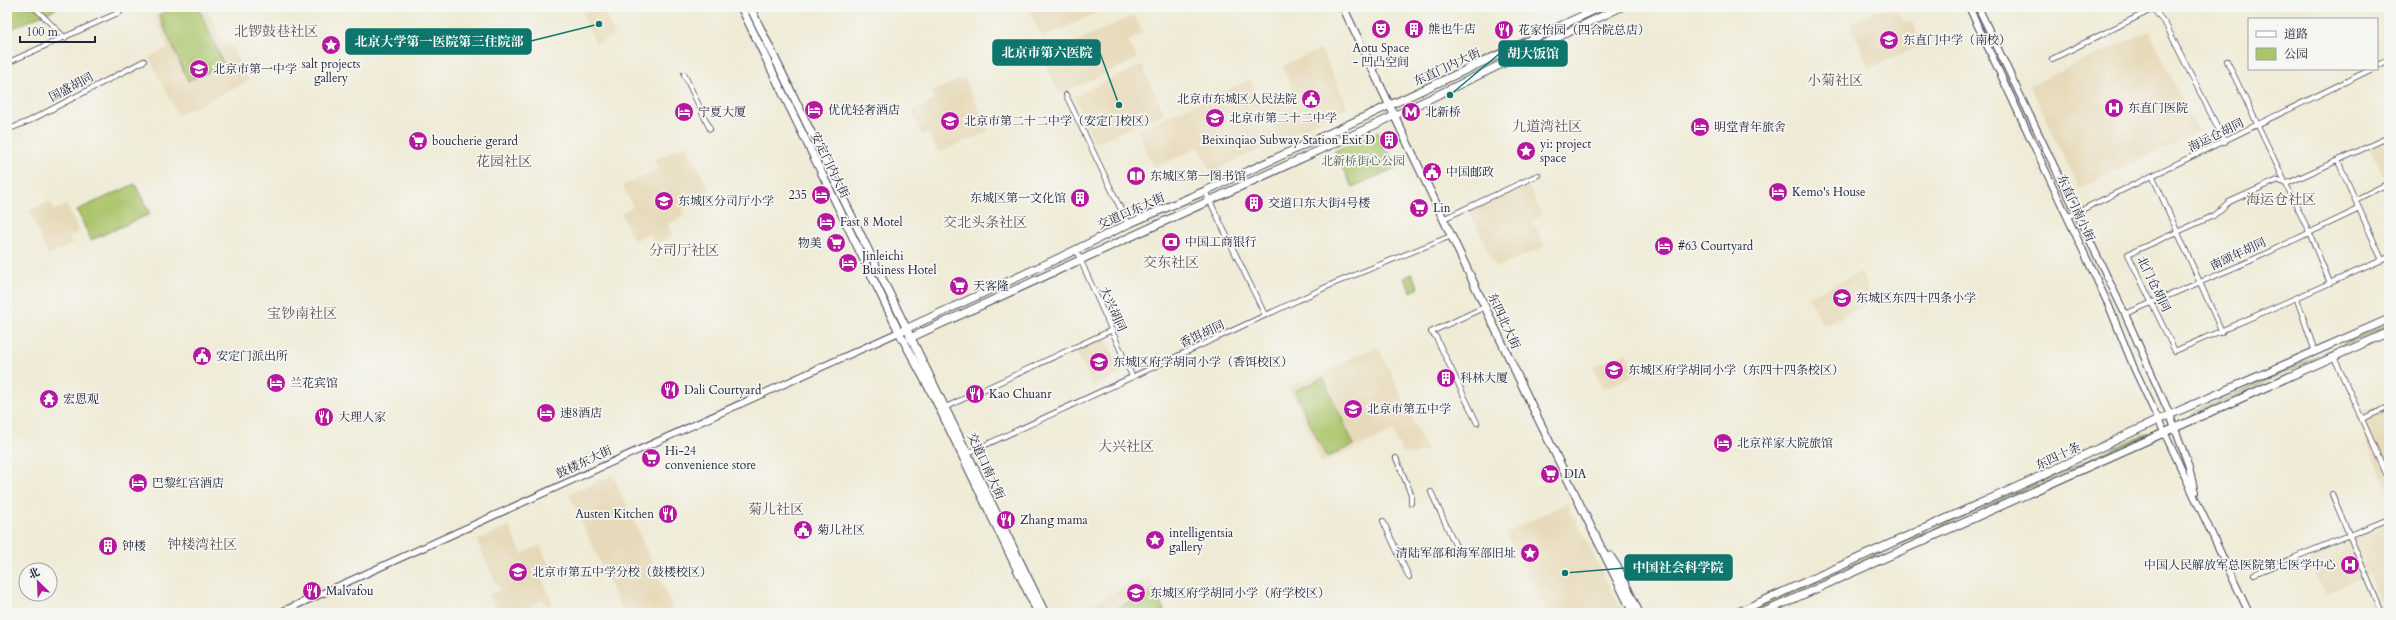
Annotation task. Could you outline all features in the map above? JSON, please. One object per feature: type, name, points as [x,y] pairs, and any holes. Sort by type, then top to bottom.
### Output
[{"type":"main road","name":"安定门内大街","points":[[741,7],[902,331]]},
{"type":"main road","name":"安定门内大街","points":[[750,7],[902,331]]},
{"type":"main road","name":"东四北大街","points":[[1343,7],[1393,115],[1633,613]]},
{"type":"main road","name":"东直门内大街","points":[[1389,106],[1601,7]]},
{"type":"main road","name":"东直门内大街","points":[[1393,115],[1621,7]]},
{"type":"main road","name":"东直门南小街","points":[[1969,7],[2109,306],[2134,368],[2198,504]]},
{"type":"main road","name":"东直门南小街","points":[[1978,7],[2125,314],[2170,415],[2173,428],[2188,464],[2198,504]]},
{"type":"main road","name":"交道口东大街","points":[[902,331],[1076,250],[1128,224],[1205,191],[1389,106]]},
{"type":"main road","name":"交道口东大街","points":[[910,338],[1081,261],[1393,115]]},
{"type":"main road","name":"东四十条","points":[[1736,613],[2032,480],[2158,420],[2389,319]]},
{"type":"main road","name":"交道口南大街","points":[[902,331],[910,338],[946,408],[1038,613]]},
{"type":"main road","name":"交道口南大街","points":[[902,331],[1045,613]]},
{"type":"main road","name":"鼓楼东大街","points":[[279,613],[902,331]]},
{"type":"main road","name":"东四十条","points":[[1762,613],[2389,332]]},
{"type":"main road","points":[[2198,504],[2249,613]]},
{"type":"main road","name":"东四北大街","points":[[1596,536],[1618,568],[1639,613]]},
{"type":"street","points":[[34,7],[65,38]]},
{"type":"street","points":[[2052,58],[2153,8],[2166,25],[2225,142]]},
{"type":"street","points":[[7,63],[120,12]]},
{"type":"street","points":[[2378,66],[2389,60]]},
{"type":"street","name":"国盛胡同","points":[[7,130],[29,121],[144,61]]},
{"type":"street","points":[[2227,61],[2309,232],[2330,283]]},
{"type":"street","name":"海运仓胡同","points":[[2067,217],[2153,177],[2370,70]]},
{"type":"street","points":[[684,74],[710,129]]},
{"type":"street","points":[[1066,95],[1128,224]]},
{"type":"street","name":"北门仓胡同","points":[[2389,137],[2286,184],[2278,180],[2229,202],[2214,216],[2128,254],[2175,351],[2222,332],[2389,257]]},
{"type":"street","points":[[2338,161],[2382,260]]},
{"type":"street","points":[[1443,219],[1538,175]]},
{"type":"street","points":[[2153,177],[2222,332]]},
{"type":"street","points":[[2355,200],[2385,185],[2389,193]]},
{"type":"street","points":[[1205,191],[1265,315]]},
{"type":"street","name":"南颂年胡同","points":[[2125,314],[2200,283],[2359,209]]},
{"type":"street","name":"香饵胡同","points":[[966,455],[1132,376],[1335,283],[1451,236]]},
{"type":"street","name":"大兴胡同","points":[[1076,250],[1132,376]]},
{"type":"street","points":[[2297,299],[2315,352]]},
{"type":"street","points":[[1477,423],[1436,337],[1431,332],[1485,307]]},
{"type":"street","points":[[946,408],[1112,330]]},
{"type":"street","points":[[2334,357],[2389,480]]},
{"type":"street","points":[[2362,419],[2389,407]]},
{"type":"street","points":[[1396,458],[1411,494],[1412,503]]},
{"type":"street","points":[[1431,492],[1459,553]]},
{"type":"street","points":[[2332,494],[2382,613]]},
{"type":"street","points":[[2254,574],[2389,519]]},
{"type":"street","points":[[1383,521],[1409,577]]},
{"type":"shaded area","name":"北京市第一中学","points":[[173,7],[205,7],[224,46],[230,44],[249,81],[178,115],[149,57],[168,48],[155,15]]},
{"type":"shaded area","points":[[597,7],[602,7],[615,36],[596,44],[582,13]]},
{"type":"shaded area","points":[[1028,7],[1101,7],[1102,10],[1042,38]]},
{"type":"shaded area","name":"东直门中学（南校）","points":[[1890,8],[1893,12],[1898,10],[1903,22],[1907,20],[1909,24],[1912,22],[1922,45],[1869,69],[1850,23],[1879,10],[1880,12]]},
{"type":"shaded area","points":[[1134,15],[1143,33],[1128,41],[1137,59],[1060,94],[1042,57]]},
{"type":"shaded area","name":"东直门医院","points":[[2148,31],[2199,132],[2079,188],[2030,85]]},
{"type":"shaded area","name":"北京市第二十二中学","points":[[1321,49],[1348,108],[1211,172],[1199,147],[1154,168],[1137,130],[1250,80],[1262,107],[1294,91],[1282,66]]},
{"type":"shaded area","points":[[1142,65],[1164,113],[1095,143],[1074,96]]},
{"type":"shaded area","name":"北京市第二十二中学（安定门校区）","points":[[964,78],[989,131],[938,153],[928,132],[922,135],[912,111],[934,100],[931,92]]},
{"type":"shaded area","points":[[2389,139],[2389,188],[2370,147]]},
{"type":"shaded area","name":"东城区分司厅小学","points":[[686,145],[712,195],[681,209],[684,216],[668,224],[673,236],[656,244],[650,233],[634,240],[621,213],[633,207],[623,186],[658,169],[654,160]]},
{"type":"shaded area","points":[[1527,182],[1542,215],[1532,220],[1545,246],[1496,268],[1469,210]]},
{"type":"shaded area","points":[[50,201],[54,210],[67,205],[79,232],[69,237],[72,244],[48,255],[29,211]]},
{"type":"shaded area","name":"东城区东四十四条小学","points":[[1861,272],[1874,301],[1827,324],[1821,322],[1809,296]]},
{"type":"shaded area","name":"东城区府学胡同小学（香饵校区）","points":[[1105,337],[1122,373],[1093,387],[1076,351]]},
{"type":"shaded area","name":"北京市第五中学","points":[[1378,346],[1427,450],[1416,454],[1403,453],[1393,431],[1322,463],[1289,387]]},
{"type":"shaded area","name":"东城区府学胡同小学（东四十四条校区）","points":[[1626,352],[1636,374],[1603,389],[1593,367]]},
{"type":"shaded area","points":[[2389,401],[2389,491],[2355,416]]},
{"type":"shaded area","points":[[613,475],[675,613],[623,613],[569,494]]},
{"type":"shaded area","points":[[1567,503],[1623,613],[1547,613],[1506,533]]},
{"type":"shaded area","name":"中国人民解放军总医院第七医学中心","points":[[2389,522],[2389,613],[2386,613],[2369,574],[2325,594],[2307,555]]},
{"type":"shaded area","name":"北京市第五中学分校（鼓楼校区）","points":[[509,526],[522,554],[540,545],[551,569],[540,575],[553,603],[546,606],[543,600],[515,613],[497,613],[489,595],[499,590],[477,541]]},
{"type":"shaded area","name":"东城区府学胡同小学（府学校区）","points":[[1149,576],[1167,613],[1082,613],[1080,609]]},
{"type":"shaded area","points":[[802,606],[805,613],[787,613]]},
{"type":"green space","points":[[7,7],[60,7],[7,31]]},
{"type":"green space","points":[[177,7],[198,7],[224,65],[188,81],[159,15]]},
{"type":"green space","name":"北新桥街心公园","points":[[1378,132],[1385,151],[1390,153],[1398,167],[1352,187],[1334,151]]},
{"type":"green space","points":[[135,184],[150,214],[91,240],[77,210]]},
{"type":"green space","points":[[1412,274],[1419,288],[1411,292],[1404,278]]},
{"type":"green space","points":[[2389,323],[2389,326],[2326,354],[2325,352]]},
{"type":"green space","points":[[2319,355],[2319,357],[2192,416],[2191,413]]},
{"type":"green space","points":[[1323,378],[1354,445],[1326,457],[1295,391]]},
{"type":"green space","points":[[2149,432],[2150,434],[2042,482],[2041,481]]},
{"type":"green space","points":[[2037,482],[2037,484],[1935,530],[1934,528]]},
{"type":"green space","points":[[1927,531],[1928,532],[1750,613],[1744,613]]},
{"type":"green space","points":[[1154,590],[1165,613],[1107,613]]},
{"type":"place","name":"北京大学第一医院第三住院部","points":[[599,24]]},
{"type":"place","name":"Aotu Space - 凹凸空间","points":[[1381,29]]},
{"type":"place","name":"熊也牛店","points":[[1414,29]]},
{"type":"place","name":"花家怡园（四合院总店）","points":[[1504,30]]},
{"type":"place","name":"东直门中学（南校）","points":[[1889,40]]},
{"type":"place","name":"salt projects gallery","points":[[331,45]]},
{"type":"place","name":"北京市第一中学","points":[[199,69]]},
{"type":"place","name":"胡大饭馆","points":[[1450,95]]},
{"type":"place","name":"北京市东城区人民法院","points":[[1311,99]]},
{"type":"place","name":"北京市第六医院","points":[[1119,105]]},
{"type":"place","name":"东直门医院","points":[[2114,108]]},
{"type":"place","name":"优优轻奢酒店","points":[[814,110]]},
{"type":"place","name":"宁夏大厦","points":[[684,112]]},
{"type":"place","name":"北新桥","points":[[1411,112]]},
{"type":"place","name":"北京市第二十二中学","points":[[1215,118]]},
{"type":"place","name":"北京市第二十二中学（安定门校区）","points":[[950,121]]},
{"type":"place","name":"明堂青年旅舍","points":[[1700,127]]},
{"type":"place","name":"Beixinqiao Subway Station Exit D","points":[[1389,140]]},
{"type":"place","name":"boucherie gerard","points":[[418,141]]},
{"type":"place","name":"yi: project space","points":[[1526,151]]},
{"type":"place","name":"中国邮政","points":[[1432,172]]},
{"type":"place","name":"东城区第一图书馆","points":[[1136,176]]},
{"type":"place","name":"Kemo's House","points":[[1778,192]]},
{"type":"place","name":"235","points":[[821,195]]},
{"type":"place","name":"东城区第一文化馆","points":[[1080,198]]},
{"type":"place","name":"东城区分司厅小学","points":[[664,201]]},
{"type":"place","name":"交道口东大街4号楼","points":[[1254,203]]},
{"type":"place","name":"Lin","points":[[1419,208]]},
{"type":"place","name":"Fast 8 Motel","points":[[826,222]]},
{"type":"place","name":"中国工商银行","points":[[1171,242]]},
{"type":"place","name":"物美","points":[[836,243]]},
{"type":"place","name":"#63 Courtyard","points":[[1664,246]]},
{"type":"place","name":"Jinleichi Business Hotel","points":[[848,263]]},
{"type":"place","name":"天客隆","points":[[959,286]]},
{"type":"place","name":"东城区东四十四条小学","points":[[1842,298]]},
{"type":"place","name":"安定门派出所","points":[[202,356]]},
{"type":"place","name":"东城区府学胡同小学（香饵校区）","points":[[1099,362]]},
{"type":"place","name":"东城区府学胡同小学（东四十四条校区）","points":[[1614,370]]},
{"type":"place","name":"科林大厦","points":[[1446,378]]},
{"type":"place","name":"兰花宾馆","points":[[276,383]]},
{"type":"place","name":"Dali Courtyard","points":[[670,390]]},
{"type":"place","name":"Kao Chuanr","points":[[975,394]]},
{"type":"place","name":"宏恩观","points":[[49,399]]},
{"type":"place","name":"北京市第五中学","points":[[1353,409]]},
{"type":"place","name":"速8酒店","points":[[546,413]]},
{"type":"place","name":"大理人家","points":[[324,417]]},
{"type":"place","name":"北京祥家大院旅馆","points":[[1723,443]]},
{"type":"place","name":"Hi-24 convenience store","points":[[651,458]]},
{"type":"place","name":"DIA","points":[[1550,474]]},
{"type":"place","name":"巴黎红宫酒店","points":[[138,483]]},
{"type":"place","name":"Austen Kitchen","points":[[668,514]]},
{"type":"place","name":"Zhang mama","points":[[1006,520]]},
{"type":"place","name":"菊儿社区","points":[[803,530]]},
{"type":"place","name":"intelligentsia gallery","points":[[1155,540]]},
{"type":"place","name":"钟楼","points":[[108,546]]},
{"type":"place","name":"清陆军部和海军部旧址","points":[[1530,553]]},
{"type":"place","name":"中国人民解放军总医院第七医学中心","points":[[2350,565]]},
{"type":"place","name":"北京市第五中学分校（鼓楼校区）","points":[[518,572]]},
{"type":"place","name":"中国社会科学院","points":[[1565,573]]},
{"type":"place","name":"Malvafou","points":[[312,591]]},
{"type":"place","name":"东城区府学胡同小学（府学校区）","points":[[1136,593]]},
{"type":"district","name":"北锣鼓巷社区","points":[[276,31]]},
{"type":"district","name":"小菊社区","points":[[1835,80]]},
{"type":"district","name":"九道湾社区","points":[[1547,126]]},
{"type":"district","name":"花园社区","points":[[504,161]]},
{"type":"district","name":"海运仓社区","points":[[2281,199]]},
{"type":"district","name":"交北头条社区","points":[[985,222]]},
{"type":"district","name":"分司厅社区","points":[[684,250]]},
{"type":"district","name":"交东社区","points":[[1171,262]]},
{"type":"district","name":"宝钞南社区","points":[[302,313]]},
{"type":"district","name":"大兴社区","points":[[1126,446]]},
{"type":"district","name":"菊儿社区","points":[[776,509]]},
{"type":"district","name":"钟楼湾社区","points":[[202,544]]}]
